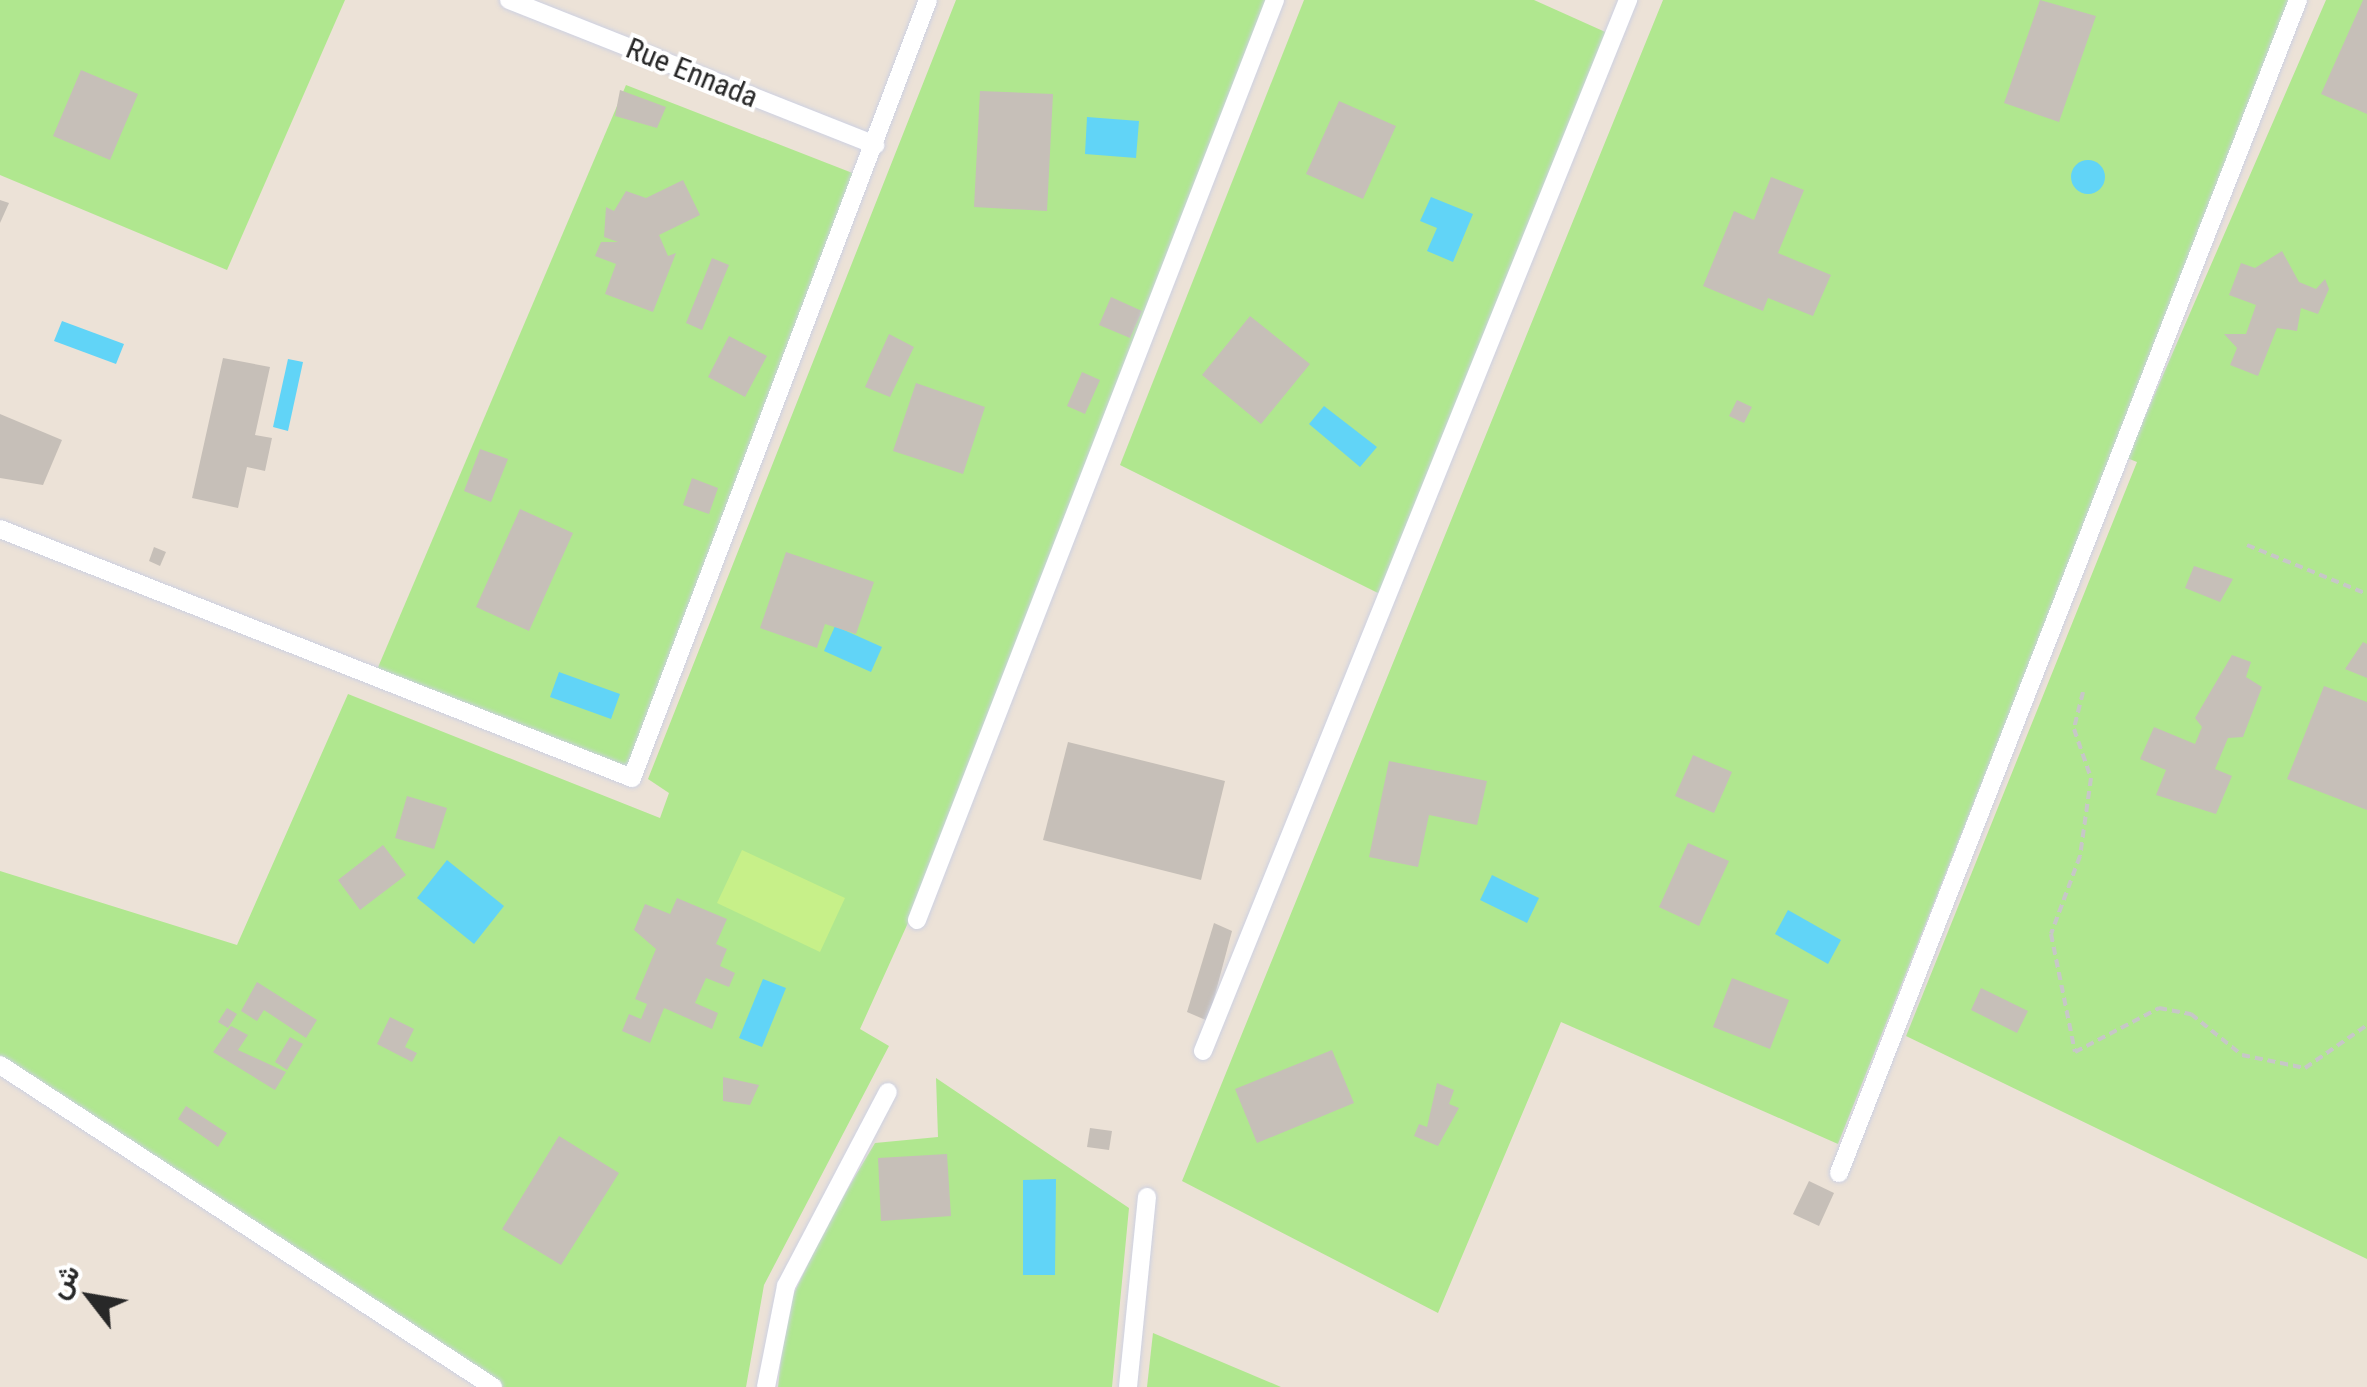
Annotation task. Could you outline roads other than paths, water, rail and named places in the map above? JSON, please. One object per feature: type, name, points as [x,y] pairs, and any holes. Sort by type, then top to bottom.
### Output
[{"type":"street","name":"Rue Ennada","points":[[509,0],[876,145]]},
{"type":"street","points":[[0,530],[632,778],[928,0]]},
{"type":"street","points":[[917,920],[1276,0]]},
{"type":"street","points":[[1203,1052],[1628,0]]},
{"type":"street","points":[[1839,1174],[2298,0]]},
{"type":"street","points":[[0,1064],[493,1387]]},
{"type":"street","points":[[766,1387],[786,1286],[888,1092]]},
{"type":"street","points":[[1128,1387],[1147,1197]]},
{"type":"water","points":[[1087,117],[1139,121],[1136,158],[1085,154]]},
{"type":"water","points":[[2088,160],[2100,165],[2105,177],[2100,189],[2088,194],[2076,189],[2071,177],[2076,165]]},
{"type":"water","points":[[1431,197],[1473,214],[1453,262],[1427,251],[1437,228],[1420,221]]},
{"type":"water","points":[[62,321],[124,344],[116,364],[54,341]]},
{"type":"water","points":[[288,359],[303,362],[288,431],[273,427]]},
{"type":"water","points":[[1324,406],[1377,447],[1360,467],[1309,424]]},
{"type":"water","points":[[835,626],[882,647],[871,672],[824,651]]},
{"type":"water","points":[[559,672],[620,694],[611,719],[550,697]]},
{"type":"water","points":[[447,860],[504,906],[474,944],[417,898]]},
{"type":"water","points":[[1492,875],[1539,898],[1527,923],[1480,900]]},
{"type":"water","points":[[1788,910],[1841,940],[1828,964],[1775,934]]},
{"type":"water","points":[[763,979],[786,988],[762,1047],[739,1038]]},
{"type":"water","points":[[1056,1179],[1055,1275],[1023,1275],[1023,1180]]}]
